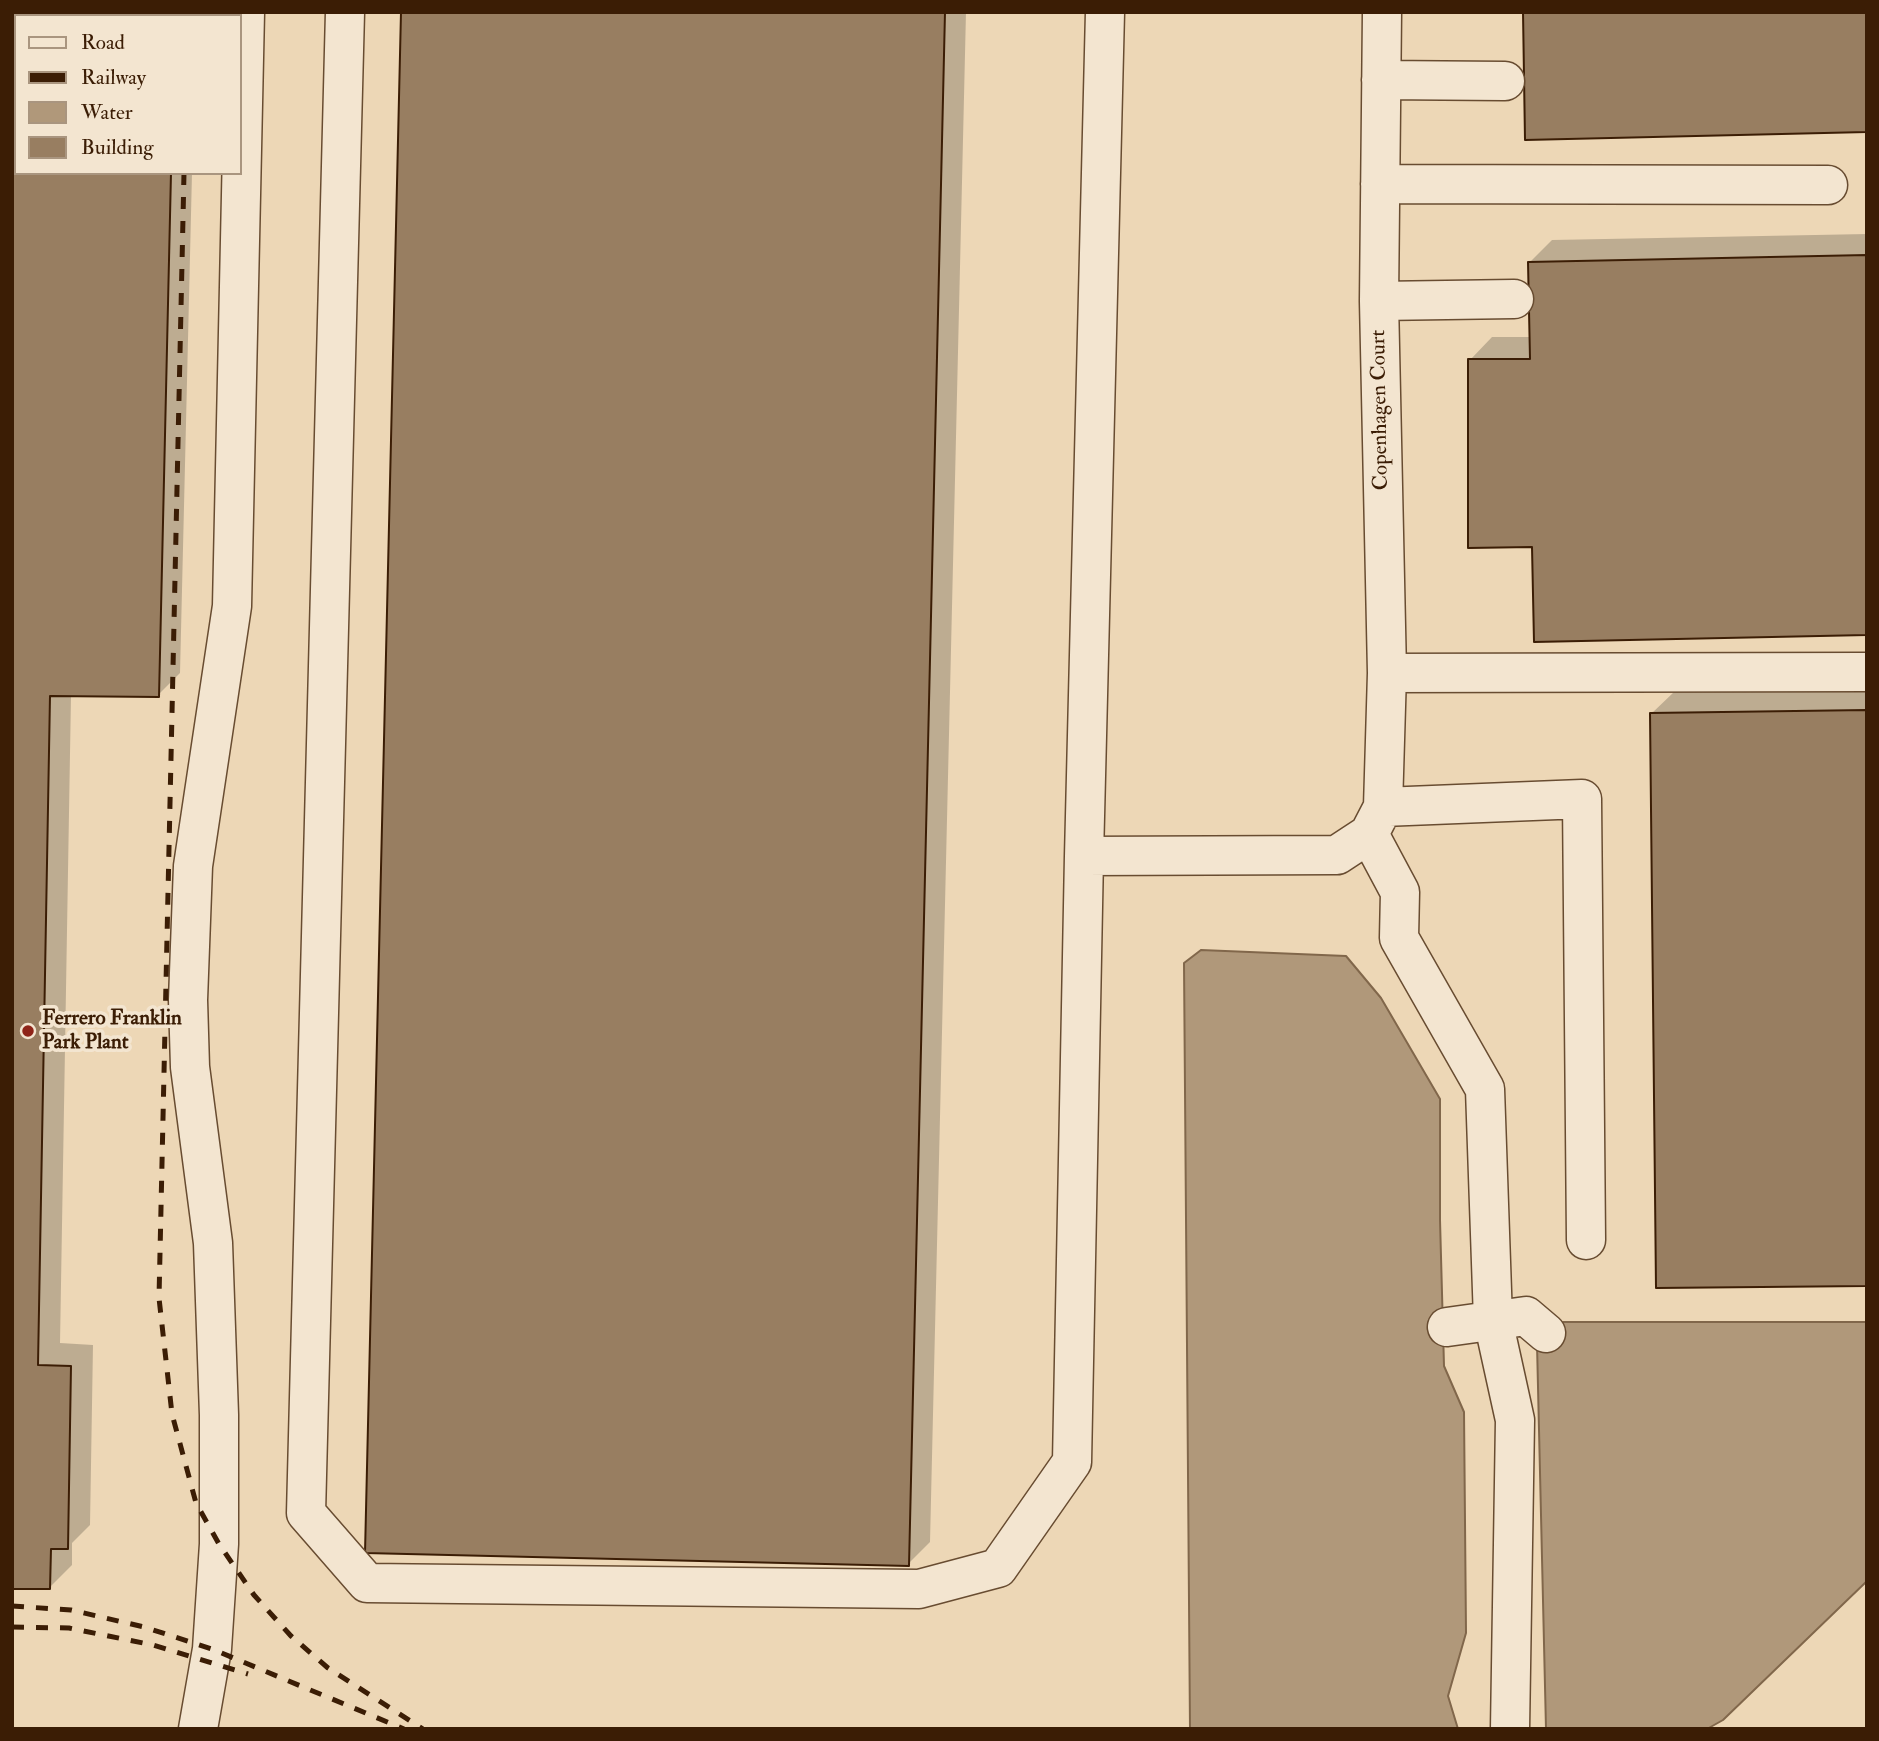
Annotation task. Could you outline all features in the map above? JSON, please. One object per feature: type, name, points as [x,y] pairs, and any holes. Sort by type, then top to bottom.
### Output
[{"type":"street","points":[[242,149],[245,12]]},
{"type":"street","points":[[345,12],[306,1513],[367,1583],[919,1589],[998,1568],[1072,1462],[1105,12]]},
{"type":"street","name":"Copenhagen Court","points":[[1376,820],[1387,673],[1379,301],[1381,12]]},
{"type":"street","points":[[1381,80],[1505,81]]},
{"type":"street","points":[[198,1729],[212,1648],[219,1544],[219,1415],[213,1243],[190,1067],[188,987],[193,866],[232,606],[241,175]]},
{"type":"street","points":[[1380,184],[1828,185]]},
{"type":"street","points":[[1379,301],[1514,299]]},
{"type":"street","points":[[1387,673],[1867,672]]},
{"type":"street","points":[[1084,856],[1337,855],[1376,820],[1582,799],[1586,1240]]},
{"type":"street","points":[[1376,820],[1400,892],[1399,938],[1485,1089],[1493,1320],[1515,1420],[1510,1729]]},
{"type":"street","points":[[1447,1327],[1526,1316],[1546,1333]]},
{"type":"water","points":[[1201,950],[1346,956],[1381,998],[1440,1099],[1444,1366],[1464,1412],[1466,1633],[1448,1696],[1458,1729],[1190,1729],[1184,963]]},
{"type":"water","points":[[1563,1322],[1867,1322],[1867,1581],[1723,1720],[1707,1729],[1546,1729],[1537,1344]]},
{"type":"building","name":"Ferrero Franklin Park Plant","points":[[12,12],[174,12],[14,14],[14,175],[171,175],[159,697],[50,696],[38,1365],[71,1366],[68,1549],[51,1549],[50,1589],[12,1589]]},
{"type":"building","points":[[401,12],[945,12],[909,1566],[365,1553]]},
{"type":"building","points":[[1523,12],[1867,12],[1867,132],[1525,140]]},
{"type":"building","points":[[1867,255],[1867,635],[1534,642],[1532,547],[1468,548],[1468,359],[1530,359],[1528,262]]},
{"type":"building","points":[[1867,710],[1867,1286],[1656,1288],[1650,713]]},
{"type":"railway","points":[[184,175],[159,1298],[172,1414],[196,1503],[219,1544],[254,1595],[291,1636],[328,1668],[423,1729]]},
{"type":"railway","points":[[12,1606],[71,1610],[144,1627],[212,1649],[404,1729]]},
{"type":"railway","points":[[12,1627],[69,1628],[153,1645],[248,1674]]},
{"type":"place","name":"Ferrero Franklin Park Plant","points":[[28,1031]]}]
